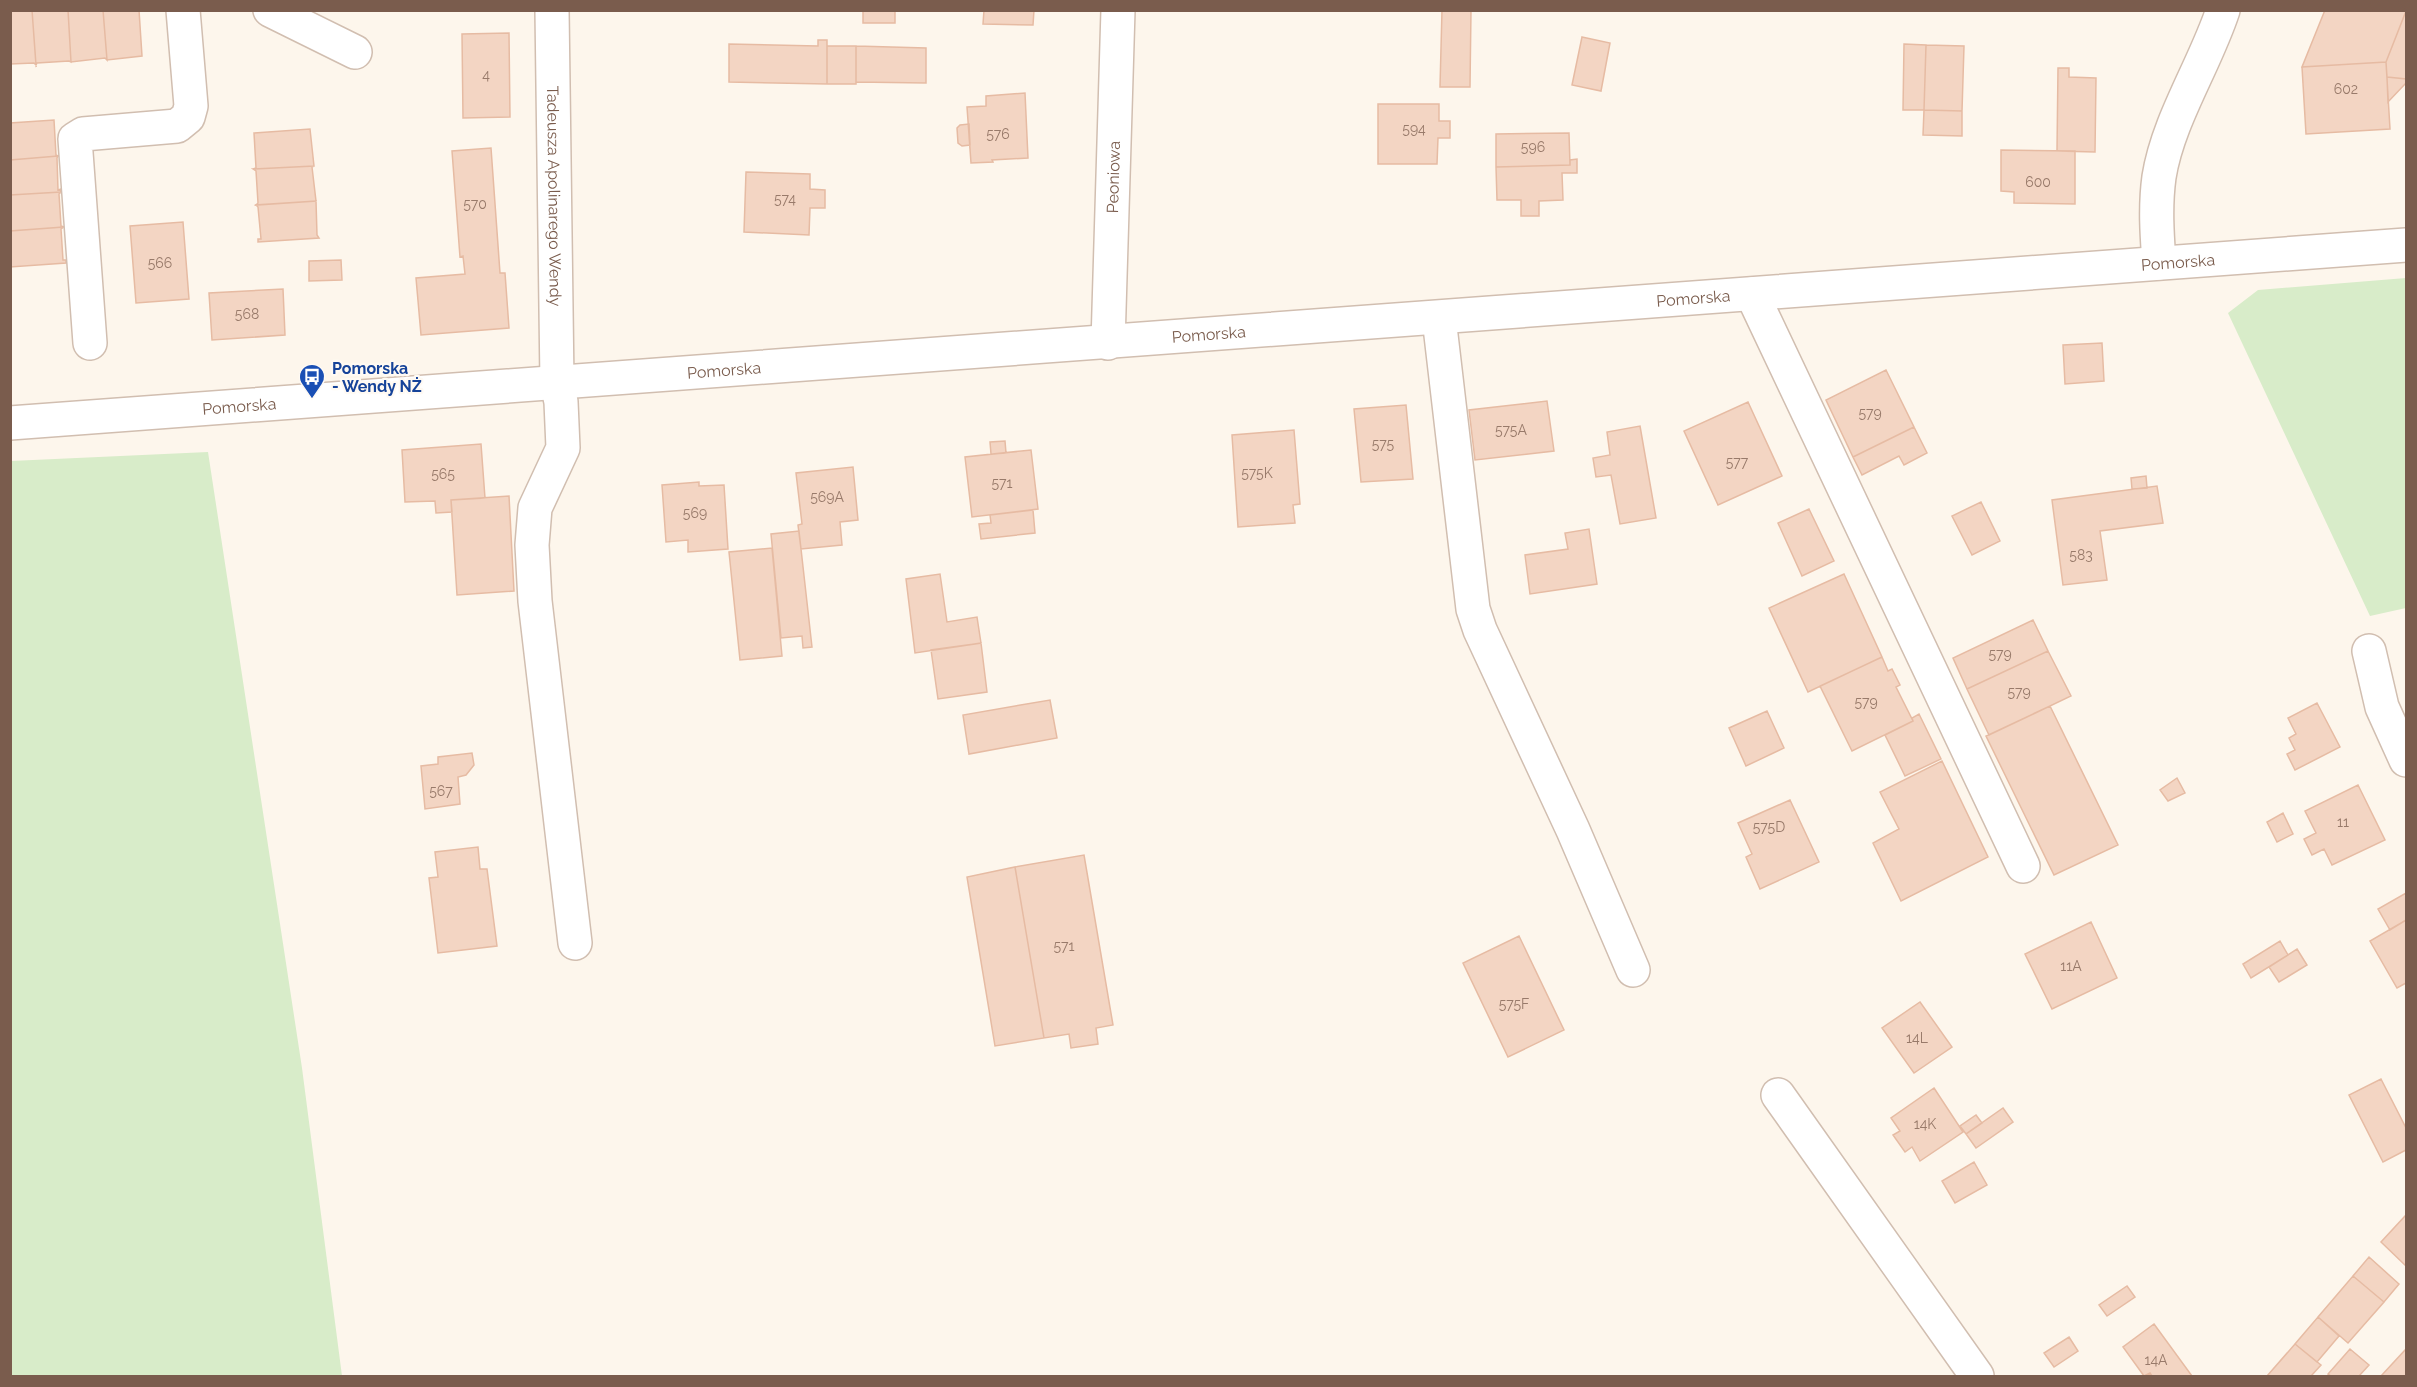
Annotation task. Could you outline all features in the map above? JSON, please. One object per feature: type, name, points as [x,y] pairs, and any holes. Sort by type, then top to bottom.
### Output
[{"type":"street","points":[[90,343],[75,139],[82,134],[177,126],[188,117],[191,106],[183,10]]},
{"type":"street","points":[[270,10],[355,52]]},
{"type":"street","name":"Tadeusza Apolinarego Wendy","points":[[552,10],[557,383],[561,402],[563,448],[535,508],[532,545],[535,602],[575,942]]},
{"type":"street","name":"Peoniowa","points":[[1108,343],[1118,10]]},
{"type":"street","points":[[2159,264],[2157,230],[2159,175],[2180,112],[2213,40],[2223,10]]},
{"type":"street","name":"Pomorska","points":[[10,423],[2406,245]]},
{"type":"street","points":[[1752,294],[2023,866]]},
{"type":"street","points":[[1439,318],[1473,609],[1480,630],[1573,830],[1633,970]]},
{"type":"street","points":[[2369,651],[2382,707],[2406,760]]},
{"type":"street","points":[[1778,1095],[1977,1377]]},
{"type":"green space","points":[[2406,278],[2406,608],[2370,616],[2228,313],[2258,290]]},
{"type":"green space","points":[[208,452],[302,1068],[342,1376],[11,1376],[11,461]]},
{"type":"building","points":[[10,10],[32,10],[36,65],[34,63],[10,64]]},
{"type":"building","points":[[32,10],[68,10],[71,62],[37,63],[36,65]]},
{"type":"building","points":[[68,10],[103,10],[107,60],[105,58],[71,62]]},
{"type":"building","points":[[103,10],[139,10],[142,56],[107,60]]},
{"type":"building","points":[[863,10],[895,10],[895,23],[863,23]]},
{"type":"building","points":[[984,10],[1034,10],[1033,25],[983,24]]},
{"type":"building","points":[[1442,10],[1471,10],[1470,87],[1440,87]]},
{"type":"building","points":[[2325,10],[2406,11],[2386,62],[2302,67]]},
{"type":"building","points":[[2406,11],[2406,79],[2387,77],[2386,62]]},
{"type":"building","points":[[509,33],[510,117],[463,118],[462,34]]},
{"type":"building","points":[[1582,37],[1610,43],[1601,91],[1572,85]]},
{"type":"building","points":[[818,40],[827,40],[827,84],[729,82],[729,44],[818,46]]},
{"type":"building","points":[[1904,44],[1926,45],[1924,110],[1903,110]]},
{"type":"building","points":[[1926,45],[1964,46],[1962,111],[1924,110]]},
{"type":"building","points":[[827,46],[856,46],[856,84],[827,84]]},
{"type":"building","points":[[856,46],[926,48],[926,83],[856,82]]},
{"type":"building","points":[[2386,62],[2390,129],[2306,134],[2302,67]]},
{"type":"building","points":[[2058,68],[2069,68],[2069,77],[2096,78],[2095,152],[2057,151]]},
{"type":"building","points":[[2387,77],[2406,79],[2406,83],[2388,102]]},
{"type":"building","points":[[1025,93],[1028,158],[971,163],[967,107],[986,106],[986,96]]},
{"type":"building","points":[[1378,104],[1439,104],[1439,121],[1450,121],[1450,138],[1438,138],[1437,164],[1378,164]]},
{"type":"building","points":[[1924,110],[1962,111],[1962,136],[1923,135]]},
{"type":"building","points":[[54,120],[56,155],[58,156],[10,160],[10,123]]},
{"type":"building","points":[[969,124],[970,145],[962,146],[958,143],[957,128],[960,125]]},
{"type":"building","points":[[310,129],[314,166],[253,169],[256,168],[254,133]]},
{"type":"building","points":[[1569,133],[1570,165],[1496,167],[1496,134]]},
{"type":"building","points":[[491,148],[500,273],[505,273],[509,328],[421,335],[416,278],[465,274],[463,256],[460,257],[452,151]]},
{"type":"building","points":[[2001,150],[2075,151],[2075,204],[2014,203],[2014,192],[2001,191]]},
{"type":"building","points":[[58,156],[58,190],[61,189],[61,192],[10,195],[10,160]]},
{"type":"building","points":[[1577,159],[1577,173],[1562,173],[1563,200],[1539,201],[1539,216],[1521,216],[1521,200],[1497,200],[1496,167],[1570,165],[1570,160]]},
{"type":"building","points":[[314,166],[312,167],[316,201],[256,205],[258,203],[256,171],[253,169]]},
{"type":"building","points":[[746,172],[810,174],[810,189],[825,190],[825,208],[810,208],[809,235],[744,232]]},
{"type":"building","points":[[61,192],[59,194],[61,226],[64,227],[10,231],[10,195]]},
{"type":"building","points":[[316,201],[319,238],[258,242],[258,239],[261,239],[256,205]]},
{"type":"building","points":[[183,222],[189,299],[136,303],[130,226]]},
{"type":"building","points":[[64,227],[61,229],[63,260],[66,260],[66,263],[10,267],[10,231]]},
{"type":"building","points":[[341,260],[342,280],[309,281],[309,261]]},
{"type":"building","points":[[283,289],[285,335],[212,340],[209,293]]},
{"type":"building","points":[[2102,343],[2104,381],[2065,384],[2063,345]]},
{"type":"building","points":[[1886,370],[1914,427],[1853,457],[1826,400]]},
{"type":"building","points":[[1547,401],[1554,451],[1475,460],[1469,410]]},
{"type":"building","points":[[1748,402],[1782,476],[1718,505],[1684,431]]},
{"type":"building","points":[[1406,405],[1413,479],[1361,482],[1354,409]]},
{"type":"building","points":[[1640,426],[1656,518],[1620,524],[1611,475],[1596,477],[1593,458],[1610,455],[1607,432]]},
{"type":"building","points":[[1914,427],[1927,453],[1904,465],[1899,456],[1862,475],[1853,457]]},
{"type":"building","points":[[1294,430],[1300,504],[1293,505],[1295,523],[1238,527],[1232,435]]},
{"type":"building","points":[[1005,441],[1006,453],[991,454],[990,442]]},
{"type":"building","points":[[481,444],[485,498],[451,500],[452,512],[436,513],[435,501],[405,502],[402,450]]},
{"type":"building","points":[[1031,450],[1038,509],[972,517],[965,457]]},
{"type":"building","points":[[853,467],[858,520],[840,522],[842,545],[801,549],[798,525],[802,524],[796,473]]},
{"type":"building","points":[[2146,476],[2147,488],[2132,489],[2131,478]]},
{"type":"building","points":[[699,482],[699,486],[724,485],[728,549],[688,552],[688,540],[666,542],[662,485]]},
{"type":"building","points":[[2157,486],[2163,523],[2100,531],[2107,580],[2063,585],[2052,500]]},
{"type":"building","points":[[509,496],[514,591],[457,595],[451,500]]},
{"type":"building","points":[[1981,502],[2000,541],[1972,555],[1952,516]]},
{"type":"building","points":[[1809,509],[1834,561],[1802,576],[1778,523]]},
{"type":"building","points":[[1033,510],[1035,533],[981,539],[979,524],[991,523],[990,515]]},
{"type":"building","points":[[1589,529],[1597,584],[1530,594],[1525,555],[1568,549],[1565,533]]},
{"type":"building","points":[[799,531],[812,647],[803,648],[802,636],[781,638],[771,534]]},
{"type":"building","points":[[772,548],[782,656],[740,660],[729,552]]},
{"type":"building","points":[[940,574],[947,622],[977,617],[981,643],[915,653],[906,579]]},
{"type":"building","points":[[1844,574],[1882,657],[1808,692],[1769,608]]},
{"type":"building","points":[[2033,620],[2048,651],[1967,689],[1953,658]]},
{"type":"building","points":[[981,643],[987,692],[938,699],[931,650]]},
{"type":"building","points":[[2048,651],[2071,696],[1989,735],[1967,689]]},
{"type":"building","points":[[1882,657],[1888,671],[1892,669],[1900,685],[1896,687],[1913,721],[1852,751],[1820,686]]},
{"type":"building","points":[[1050,700],[1057,738],[969,754],[963,715]]},
{"type":"building","points":[[2317,703],[2340,747],[2295,770],[2287,754],[2295,750],[2289,738],[2296,734],[2288,718]]},
{"type":"building","points":[[2050,706],[2118,845],[2054,875],[1986,736]]},
{"type":"building","points":[[1767,711],[1784,748],[1746,766],[1729,728]]},
{"type":"building","points":[[1919,714],[1941,759],[1905,776],[1885,735],[1913,721],[1912,718]]},
{"type":"building","points":[[472,753],[474,765],[466,775],[458,777],[460,804],[425,809],[421,766],[438,764],[438,757]]},
{"type":"building","points":[[1942,761],[1988,857],[1901,901],[1873,843],[1899,829],[1880,792]]},
{"type":"building","points":[[2177,778],[2185,793],[2168,801],[2160,790]]},
{"type":"building","points":[[2358,785],[2385,840],[2332,865],[2324,849],[2312,855],[2304,839],[2316,833],[2305,811]]},
{"type":"building","points":[[1790,800],[1819,862],[1760,889],[1746,857],[1752,854],[1738,823]]},
{"type":"building","points":[[2283,813],[2293,834],[2277,842],[2267,822]]},
{"type":"building","points":[[478,847],[480,869],[487,869],[497,946],[438,953],[429,878],[438,877],[435,852]]},
{"type":"building","points":[[1084,855],[1113,1025],[1096,1028],[1098,1044],[1071,1048],[1069,1034],[1044,1038],[1015,867]]},
{"type":"building","points":[[1015,867],[1044,1038],[995,1046],[967,877]]},
{"type":"building","points":[[2406,893],[2406,920],[2390,930],[2378,909]]},
{"type":"building","points":[[2406,920],[2406,983],[2397,988],[2370,941]]},
{"type":"building","points":[[2091,922],[2117,978],[2052,1009],[2025,954]]},
{"type":"building","points":[[1519,936],[1564,1030],[1508,1057],[1463,963]]},
{"type":"building","points":[[2280,941],[2288,955],[2251,978],[2243,964]]},
{"type":"building","points":[[2297,949],[2307,965],[2279,982],[2269,967]]},
{"type":"building","points":[[1920,1002],[1952,1047],[1914,1073],[1882,1028]]},
{"type":"building","points":[[2381,1079],[2406,1128],[2406,1150],[2383,1162],[2349,1095]]},
{"type":"building","points":[[1934,1088],[1963,1132],[1920,1161],[1912,1147],[1905,1152],[1893,1135],[1900,1131],[1891,1118]]},
{"type":"building","points":[[2003,1108],[2013,1122],[1976,1148],[1966,1134]]},
{"type":"building","points":[[1976,1115],[1982,1123],[1966,1134],[1960,1126]]},
{"type":"building","points":[[1974,1162],[1987,1185],[1955,1203],[1942,1181]]},
{"type":"building","points":[[2406,1215],[2406,1266],[2381,1242]]},
{"type":"building","points":[[2369,1257],[2399,1284],[2384,1302],[2353,1276]]},
{"type":"building","points":[[2353,1276],[2384,1302],[2348,1343],[2318,1317]]},
{"type":"building","points":[[2127,1286],[2135,1297],[2107,1316],[2099,1305]]},
{"type":"building","points":[[2318,1317],[2339,1336],[2317,1362],[2295,1344]]},
{"type":"building","points":[[2154,1324],[2192,1376],[2152,1376],[2150,1373],[2144,1376],[2123,1347]]},
{"type":"building","points":[[2069,1337],[2078,1351],[2054,1367],[2044,1353]]},
{"type":"building","points":[[2295,1344],[2321,1365],[2311,1376],[2267,1376]]},
{"type":"building","points":[[2350,1349],[2369,1365],[2359,1376],[2331,1376],[2328,1374]]},
{"type":"building","points":[[2406,1349],[2406,1376],[2381,1376]]},
{"type":"place","name":"Pomorska - Wendy NŻ","points":[[312,400]]}]
